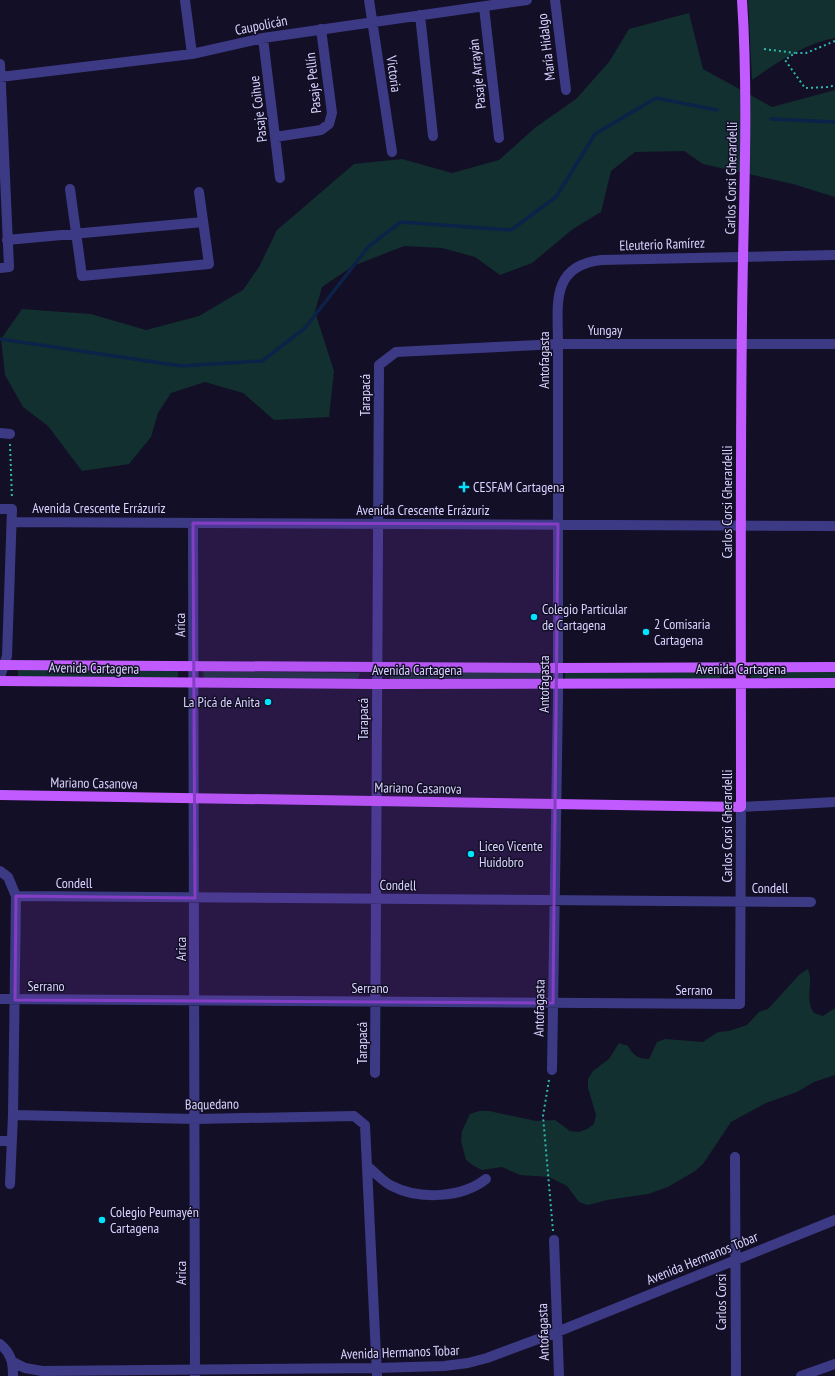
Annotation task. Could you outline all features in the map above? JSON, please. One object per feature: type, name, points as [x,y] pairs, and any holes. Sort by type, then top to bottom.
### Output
[{"type":"main road","name":"Carlos Corsi Gherardelli","points":[[741,807],[742,343],[746,84],[742,0]]},
{"type":"main road","name":"Avenida Cartagena","points":[[2,665],[194,664],[558,668],[835,667]]},
{"type":"main road","name":"Avenida Cartagena","points":[[0,681],[195,684],[835,683]]},
{"type":"main road","name":"Mariano Casanova","points":[[0,795],[741,807]]},
{"type":"street","points":[[185,0],[192,54]]},
{"type":"street","name":"Victoria","points":[[369,0],[392,152]]},
{"type":"street","name":"Caupolicán","points":[[1,77],[192,54],[263,38],[527,0]]},
{"type":"street","name":"María Hidalgo","points":[[555,0],[566,90]]},
{"type":"street","name":"Pasaje Arrayán","points":[[484,7],[499,138]]},
{"type":"street","points":[[420,15],[433,136]]},
{"type":"street","name":"Pasaje Pellín","points":[[275,137],[321,130],[329,124],[332,113],[321,29]]},
{"type":"street","name":"Pasaje Coihue","points":[[263,38],[280,178]]},
{"type":"street","points":[[0,64],[7,240],[5,268]]},
{"type":"street","points":[[70,189],[82,276],[209,264],[199,192]]},
{"type":"street","points":[[7,240],[76,232],[203,222]]},
{"type":"street","name":"Eleuterio Ramírez","points":[[558,298],[561,284],[568,274],[578,266],[593,261],[743,256],[835,255]]},
{"type":"street","name":"Antofagasta","points":[[552,1070],[558,683],[558,298]]},
{"type":"street","name":"Yungay","points":[[379,365],[396,352],[558,344],[835,344]]},
{"type":"street","name":"Tarapacá","points":[[376,1073],[379,365]]},
{"type":"street","points":[[0,677],[2,665],[7,656],[12,509]]},
{"type":"street","name":"Avenida Crescente Errázuriz","points":[[0,510],[12,509]]},
{"type":"street","name":"Avenida Crescente Errázuriz","points":[[12,522],[835,526]]},
{"type":"street","name":"Arica","points":[[193,522],[195,684],[195,1373]]},
{"type":"street","name":"Mariano Casanova","points":[[741,807],[835,802]]},
{"type":"street","name":"Carlos Corsi Gherardelli","points":[[740,1004],[741,807]]},
{"type":"street","points":[[0,871],[8,877],[16,896],[13,1115],[10,1184]]},
{"type":"street","name":"Condell","points":[[16,896],[811,902]]},
{"type":"street","name":"Serrano","points":[[0,999],[740,1004]]},
{"type":"street","name":"Baquedano","points":[[13,1115],[195,1119],[354,1116],[366,1125],[368,1167]]},
{"type":"street","points":[[0,1141],[11,1142]]},
{"type":"street","name":"Carlos Corsi","points":[[734,1156],[736,1376]]},
{"type":"street","points":[[368,1167],[392,1186],[408,1191],[432,1195],[457,1193],[478,1185],[486,1179]]},
{"type":"street","points":[[368,1167],[377,1372]]},
{"type":"street","name":"Avenida Hermanos Tobar","points":[[13,1362],[26,1368],[42,1371],[195,1373],[377,1372],[468,1363],[487,1358],[557,1332],[835,1220]]},
{"type":"street","name":"Antofagasta","points":[[554,1240],[559,1376]]},
{"type":"street","points":[[0,1344],[9,1354],[13,1362],[13,1376]]},
{"type":"street","points":[[801,1376],[835,1364]]},
{"type":"path","points":[[764,49],[806,53],[835,41]]},
{"type":"path","points":[[795,52],[785,60],[805,88],[829,87],[835,85]]},
{"type":"path","points":[[5,434],[12,509]]},
{"type":"path","points":[[552,1070],[545,1097],[543,1116],[554,1240]]},
{"type":"highlighted area","points":[[193,523],[558,524],[553,1003],[15,1000],[16,896],[195,898]]},
{"type":"green space","points":[[748,0],[835,0],[835,38],[792,54],[752,80]]},
{"type":"green space","points":[[689,13],[703,69],[772,107],[835,90],[835,197],[793,184],[703,164],[684,151],[635,152],[611,171],[601,212],[573,229],[532,263],[500,275],[475,257],[442,248],[404,246],[353,266],[322,287],[315,312],[334,371],[329,417],[274,420],[243,393],[205,382],[171,393],[158,413],[151,437],[129,464],[82,471],[48,426],[23,407],[5,375],[1,339],[22,309],[91,314],[146,330],[199,316],[243,290],[259,267],[277,230],[354,164],[402,159],[452,173],[499,160],[536,127],[576,99],[609,62],[629,29]]},
{"type":"green space","points":[[18,670],[178,671],[178,678],[18,677]]},
{"type":"green space","points":[[203,671],[360,673],[358,679],[204,679]]},
{"type":"green space","points":[[751,671],[835,671],[835,679],[751,679]]},
{"type":"green space","points":[[389,672],[545,672],[543,678],[390,679]]},
{"type":"green space","points":[[721,672],[720,679],[565,679],[565,673]]},
{"type":"green space","points":[[808,969],[810,975],[809,997],[814,1013],[823,1016],[835,1008],[835,1075],[814,1082],[797,1092],[766,1103],[731,1122],[703,1164],[695,1171],[668,1187],[648,1194],[607,1200],[588,1205],[579,1202],[567,1186],[549,1177],[520,1175],[502,1167],[482,1170],[466,1160],[461,1141],[462,1131],[470,1114],[479,1111],[489,1111],[536,1121],[555,1120],[570,1131],[579,1132],[587,1129],[594,1124],[596,1115],[588,1088],[588,1079],[593,1071],[609,1059],[619,1043],[628,1046],[634,1054],[639,1057],[649,1059],[657,1042],[665,1039],[703,1042],[718,1032],[729,1031],[747,1025],[759,1012],[768,1009],[800,974]]},
{"type":"waterway","points":[[0,339],[181,366],[262,361],[305,328],[369,246],[401,222],[511,230],[556,197],[595,134],[656,98],[717,110]]},
{"type":"waterway","points":[[771,119],[835,122]]},
{"type":"place","name":"CESFAM Cartagena","points":[[464,487]]},
{"type":"place","name":"Colegio Particular de Cartagena","points":[[534,617]]},
{"type":"place","name":"2 Comisaria Cartagena","points":[[646,632]]},
{"type":"place","name":"La Picá de Anita","points":[[268,702]]},
{"type":"place","name":"Liceo Vicente Huidobro","points":[[471,854]]},
{"type":"place","name":"Colegio Peumayén Cartagena","points":[[102,1220]]}]
